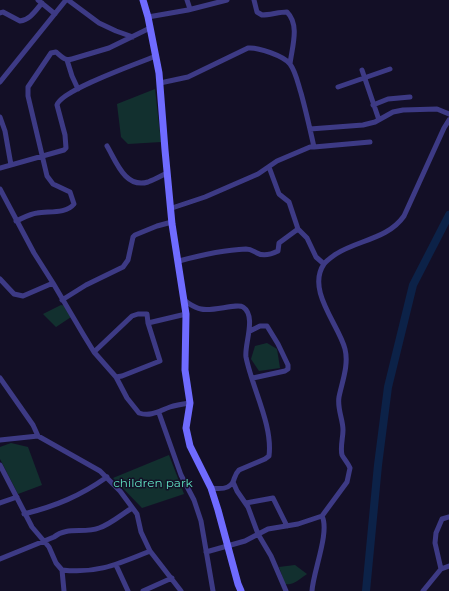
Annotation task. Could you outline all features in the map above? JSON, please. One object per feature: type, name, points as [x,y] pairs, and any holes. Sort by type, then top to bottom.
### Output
[{"type":"main road","points":[[143,0],[156,56],[160,83],[167,172],[172,208],[172,222],[185,301],[185,370],[190,403],[186,428],[190,446],[211,488],[241,591]]},
{"type":"street","points":[[0,82],[67,0],[99,23],[133,37]]},
{"type":"street","points":[[187,0],[190,9]]},
{"type":"street","points":[[148,18],[227,0]]},
{"type":"street","points":[[254,0],[257,12],[262,15],[285,11],[291,17],[294,30],[290,64],[299,88],[314,147]]},
{"type":"street","points":[[0,13],[3,12],[20,21],[23,21],[27,19],[40,2],[55,14]]},
{"type":"street","points":[[67,60],[101,51],[150,28]]},
{"type":"street","points":[[160,83],[188,77],[248,48],[260,49],[283,58],[290,64]]},
{"type":"street","points":[[16,221],[38,213],[54,213],[74,204],[70,192],[53,184],[50,180],[42,156],[28,90],[51,53],[56,52],[67,60],[78,89]]},
{"type":"street","points":[[0,168],[61,152],[66,148],[65,135],[57,103],[78,89],[156,56]]},
{"type":"street","points":[[338,87],[390,69]]},
{"type":"street","points":[[362,70],[379,120]]},
{"type":"street","points":[[373,105],[388,99],[410,96]]},
{"type":"street","points":[[310,129],[363,125],[379,120],[393,112],[403,110],[437,109],[449,114]]},
{"type":"street","points":[[0,117],[5,131],[11,165]]},
{"type":"street","points":[[206,552],[245,541],[268,529],[298,524],[322,516],[347,482],[350,472],[348,464],[342,454],[341,447],[343,425],[339,408],[346,354],[345,348],[324,305],[320,292],[319,283],[321,272],[328,259],[342,250],[389,231],[399,223],[404,216],[449,120]]},
{"type":"street","points":[[172,208],[205,197],[258,174],[277,161],[310,147],[370,142]]},
{"type":"street","points":[[107,146],[125,176],[131,181],[137,183],[146,182],[167,172]]},
{"type":"street","points":[[269,167],[279,194],[289,202],[298,229],[307,238],[316,257],[324,264]]},
{"type":"street","points":[[0,189],[16,221],[94,352],[116,377],[127,398],[139,413],[148,415],[159,413],[170,407],[190,403]]},
{"type":"street","points":[[62,300],[86,285],[123,267],[128,260],[132,237],[157,226],[172,222]]},
{"type":"street","points":[[179,261],[217,252],[235,250],[250,250],[260,255],[273,253],[278,251],[278,245],[280,242],[298,229]]},
{"type":"street","points":[[0,279],[14,294],[23,296],[53,283]]},
{"type":"street","points":[[185,301],[193,307],[208,310],[239,306],[244,307],[248,317],[250,331],[246,355],[269,440],[269,456],[239,470],[236,473],[231,486],[220,489],[211,488]]},
{"type":"street","points":[[94,352],[132,316],[144,313],[147,314],[148,323],[160,360],[122,376],[116,377]]},
{"type":"street","points":[[148,323],[186,314]]},
{"type":"street","points":[[250,331],[260,326],[267,326],[278,344],[288,366],[288,369],[285,371],[253,378]]},
{"type":"street","points":[[0,378],[33,425],[38,436]]},
{"type":"street","points":[[159,413],[181,475],[194,500],[201,521],[213,591]]},
{"type":"street","points":[[0,440],[38,436],[100,471],[120,492],[132,508],[139,519],[141,532],[150,551],[181,591]]},
{"type":"street","points":[[0,465],[24,514],[32,527],[49,547],[56,563],[62,570],[64,591]]},
{"type":"street","points":[[24,514],[45,509],[80,495],[107,478]]},
{"type":"street","points":[[233,482],[252,514],[258,534],[271,556],[286,591]]},
{"type":"street","points":[[0,503],[17,497]]},
{"type":"street","points":[[246,503],[273,498],[287,526]]},
{"type":"street","points":[[0,559],[64,531],[100,528],[132,508]]},
{"type":"street","points":[[312,591],[324,535],[325,523],[322,516]]},
{"type":"street","points":[[441,569],[435,539],[440,522],[442,519],[449,517]]},
{"type":"street","points":[[62,570],[98,570],[116,565],[150,551]]},
{"type":"street","points":[[116,565],[128,591]]},
{"type":"street","points":[[423,591],[441,569],[449,566]]},
{"type":"street","points":[[143,591],[172,578]]},
{"type":"green space","points":[[155,89],[161,142],[128,144],[121,137],[117,104]]},
{"type":"green space","points":[[61,305],[66,306],[71,317],[56,327],[43,314]]},
{"type":"green space","points":[[267,343],[277,349],[280,368],[259,371],[251,359],[255,346]]},
{"type":"green space","points":[[11,443],[28,447],[42,485],[18,494],[0,459],[0,447]]},
{"type":"green space","name":"children park","points":[[169,455],[184,494],[142,508],[113,478]]},
{"type":"green space","points":[[295,565],[307,574],[294,583],[285,584],[279,567]]},
{"type":"waterway","points":[[366,591],[378,465],[388,387],[413,285],[449,215]]}]
